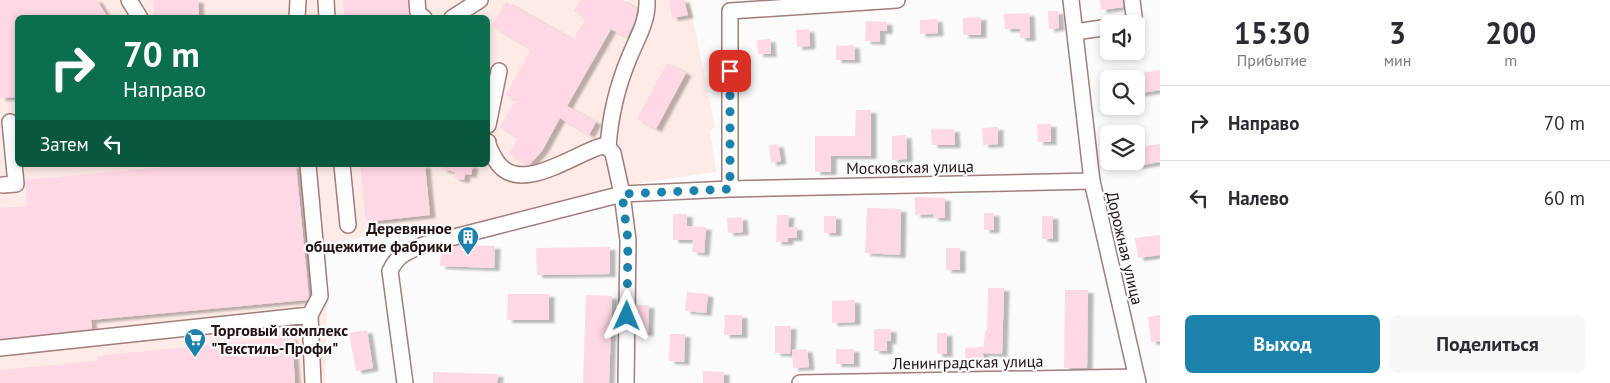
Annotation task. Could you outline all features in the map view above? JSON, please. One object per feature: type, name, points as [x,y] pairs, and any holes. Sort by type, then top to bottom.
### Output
[{"type":"street","points":[[130,0],[138,15]]},
{"type":"street","points":[[297,15],[298,0]]},
{"type":"street","points":[[326,0],[327,15]]},
{"type":"street","points":[[417,0],[418,12],[421,15]]},
{"type":"street","points":[[457,15],[480,0]]},
{"type":"street","points":[[608,148],[610,122],[617,92],[648,12],[647,0]]},
{"type":"street","points":[[730,189],[730,12],[897,0]]},
{"type":"street","name":"Дорожная улица","points":[[1071,0],[1092,181],[1138,380]]},
{"type":"street","points":[[1132,0],[1134,15]]},
{"type":"street","points":[[1075,32],[1100,28]]},
{"type":"street","points":[[490,115],[499,71]]},
{"type":"street","points":[[3,185],[16,184],[9,121]]},
{"type":"street","points":[[490,149],[498,164],[506,171],[522,176],[538,174],[594,148],[602,146],[608,148],[613,153],[622,194],[628,240],[626,383]]},
{"type":"street","points":[[308,167],[320,296],[310,315],[313,383]]},
{"type":"street","points":[[342,167],[348,225]]},
{"type":"street","name":"Московская улица","points":[[405,383],[390,271],[394,261],[403,255],[423,249],[622,194],[730,189],[1092,181]]},
{"type":"street","points":[[0,348],[310,315]]},
{"type":"street","name":"Ленинградская улица","points":[[800,383],[1138,380]]},
{"type":"shaded area","points":[[0,0],[689,0],[715,127],[710,131],[716,172],[605,188],[520,214],[421,237],[400,230],[325,244],[329,301],[327,309],[325,383],[0,383]]},
{"type":"building","points":[[0,0],[97,0],[106,15],[15,15],[15,97],[0,98]]},
{"type":"building","points":[[153,0],[198,0],[199,15],[154,15]]},
{"type":"building","points":[[343,0],[408,0],[410,15],[345,15]]},
{"type":"building","points":[[580,0],[622,0],[637,9],[635,20],[627,38],[611,29],[567,106],[596,122],[589,135],[560,118],[542,151],[528,165],[509,154],[518,138],[500,127],[516,100],[506,95],[531,49],[492,26],[506,2],[573,40],[586,18],[574,11]]},
{"type":"building","points":[[669,0],[684,0],[688,15],[672,18]]},
{"type":"building","points":[[1100,0],[1123,0],[1123,7],[1101,10]]},
{"type":"building","points":[[1048,11],[1058,11],[1059,28],[1049,29]]},
{"type":"building","points":[[1029,13],[1030,38],[1020,38],[1020,29],[1005,29],[1004,14]]},
{"type":"building","points":[[981,17],[981,35],[963,35],[963,18]]},
{"type":"building","points":[[937,19],[938,33],[920,34],[920,20]]},
{"type":"building","points":[[866,21],[887,22],[887,31],[880,31],[880,42],[865,41]]},
{"type":"building","points":[[809,29],[810,46],[797,47],[796,30]]},
{"type":"building","points":[[770,39],[771,54],[758,54],[757,40]]},
{"type":"building","points":[[854,45],[855,60],[836,60],[836,46]]},
{"type":"building","points":[[667,63],[686,73],[656,129],[637,119]]},
{"type":"building","points":[[1160,70],[1160,90],[1145,92],[1145,72]]},
{"type":"building","points":[[856,110],[871,110],[871,156],[831,156],[831,172],[815,172],[815,136],[855,136]]},
{"type":"building","points":[[1037,124],[1051,124],[1051,142],[1038,142]]},
{"type":"building","points":[[998,127],[998,144],[983,145],[982,128]]},
{"type":"building","points":[[931,129],[954,129],[955,145],[932,145]]},
{"type":"building","points":[[906,135],[907,159],[892,160],[892,136]]},
{"type":"building","points":[[778,144],[781,161],[771,163],[769,145]]},
{"type":"building","points":[[1160,144],[1160,162],[1145,164],[1145,146]]},
{"type":"building","points":[[165,167],[296,167],[309,298],[307,300],[91,320],[92,329],[0,339],[0,208],[27,206],[25,180]]},
{"type":"building","points":[[360,167],[425,167],[430,215],[366,222]]},
{"type":"building","points":[[442,167],[473,167],[471,175],[465,174],[464,180],[454,178],[455,172],[442,169]]},
{"type":"building","points":[[915,197],[945,198],[945,218],[933,218],[933,214],[915,215]]},
{"type":"building","points":[[867,208],[901,209],[900,255],[865,253]]},
{"type":"building","points":[[984,213],[994,213],[994,230],[984,230]]},
{"type":"building","points":[[673,214],[687,214],[687,226],[706,227],[704,253],[692,252],[693,240],[673,240]]},
{"type":"building","points":[[777,215],[789,215],[788,227],[797,227],[797,238],[788,238],[788,242],[776,242]]},
{"type":"building","points":[[824,216],[836,216],[836,233],[824,233]]},
{"type":"building","points":[[1042,216],[1053,216],[1053,239],[1042,239]]},
{"type":"building","points":[[742,217],[743,232],[728,233],[727,218]]},
{"type":"building","points":[[1160,235],[1160,255],[1138,258],[1135,238]]},
{"type":"building","name":"Деревянное общежитие фабрики","points":[[459,245],[495,246],[494,268],[440,266],[441,250]]},
{"type":"building","points":[[610,247],[610,274],[537,275],[536,248]]},
{"type":"building","points":[[946,248],[960,248],[960,270],[946,270]]},
{"type":"building","points":[[988,288],[1004,288],[1002,354],[983,353],[984,366],[966,367],[965,348],[983,347],[983,352],[985,331],[987,331]]},
{"type":"building","points":[[1065,290],[1088,290],[1087,368],[1064,368]]},
{"type":"building","points":[[687,292],[708,294],[706,313],[685,311]]},
{"type":"building","points":[[508,294],[549,294],[549,320],[507,320]]},
{"type":"building","points":[[586,295],[612,296],[609,383],[583,383]]},
{"type":"building","points":[[855,300],[855,322],[832,323],[832,301]]},
{"type":"building","points":[[636,305],[649,305],[648,333],[636,332]]},
{"type":"building","points":[[725,315],[742,315],[742,335],[724,335]]},
{"type":"building","points":[[1160,315],[1160,341],[1151,342],[1148,317]]},
{"type":"building","points":[[775,326],[791,326],[790,354],[775,353]]},
{"type":"building","points":[[874,329],[891,329],[891,341],[887,341],[887,351],[874,351]]},
{"type":"building","points":[[367,330],[373,368],[356,371],[349,333]]},
{"type":"building","points":[[937,333],[947,333],[947,354],[937,354]]},
{"type":"building","points":[[670,334],[685,334],[684,362],[669,361]]},
{"type":"building","name":"Торговый комплекс \"Текстиль-Профи\"","points":[[292,337],[295,383],[0,383],[0,370],[97,361],[98,356]]},
{"type":"building","points":[[807,349],[809,367],[793,368],[792,350]]},
{"type":"building","points":[[836,349],[854,349],[854,364],[836,364]]},
{"type":"building","points":[[703,371],[724,372],[724,383],[703,383]]},
{"type":"building","points":[[433,372],[498,374],[497,383],[433,383]]},
{"type":"place","name":"Деревянное общежитие фабрики","points":[[468,256]]},
{"type":"place","name":"Торговый комплекс \"Текстиль-Профи\"","points":[[195,358]]},
{"type":"route","points":[[627,316],[628,240],[622,194],[730,189],[730,71]]}]
